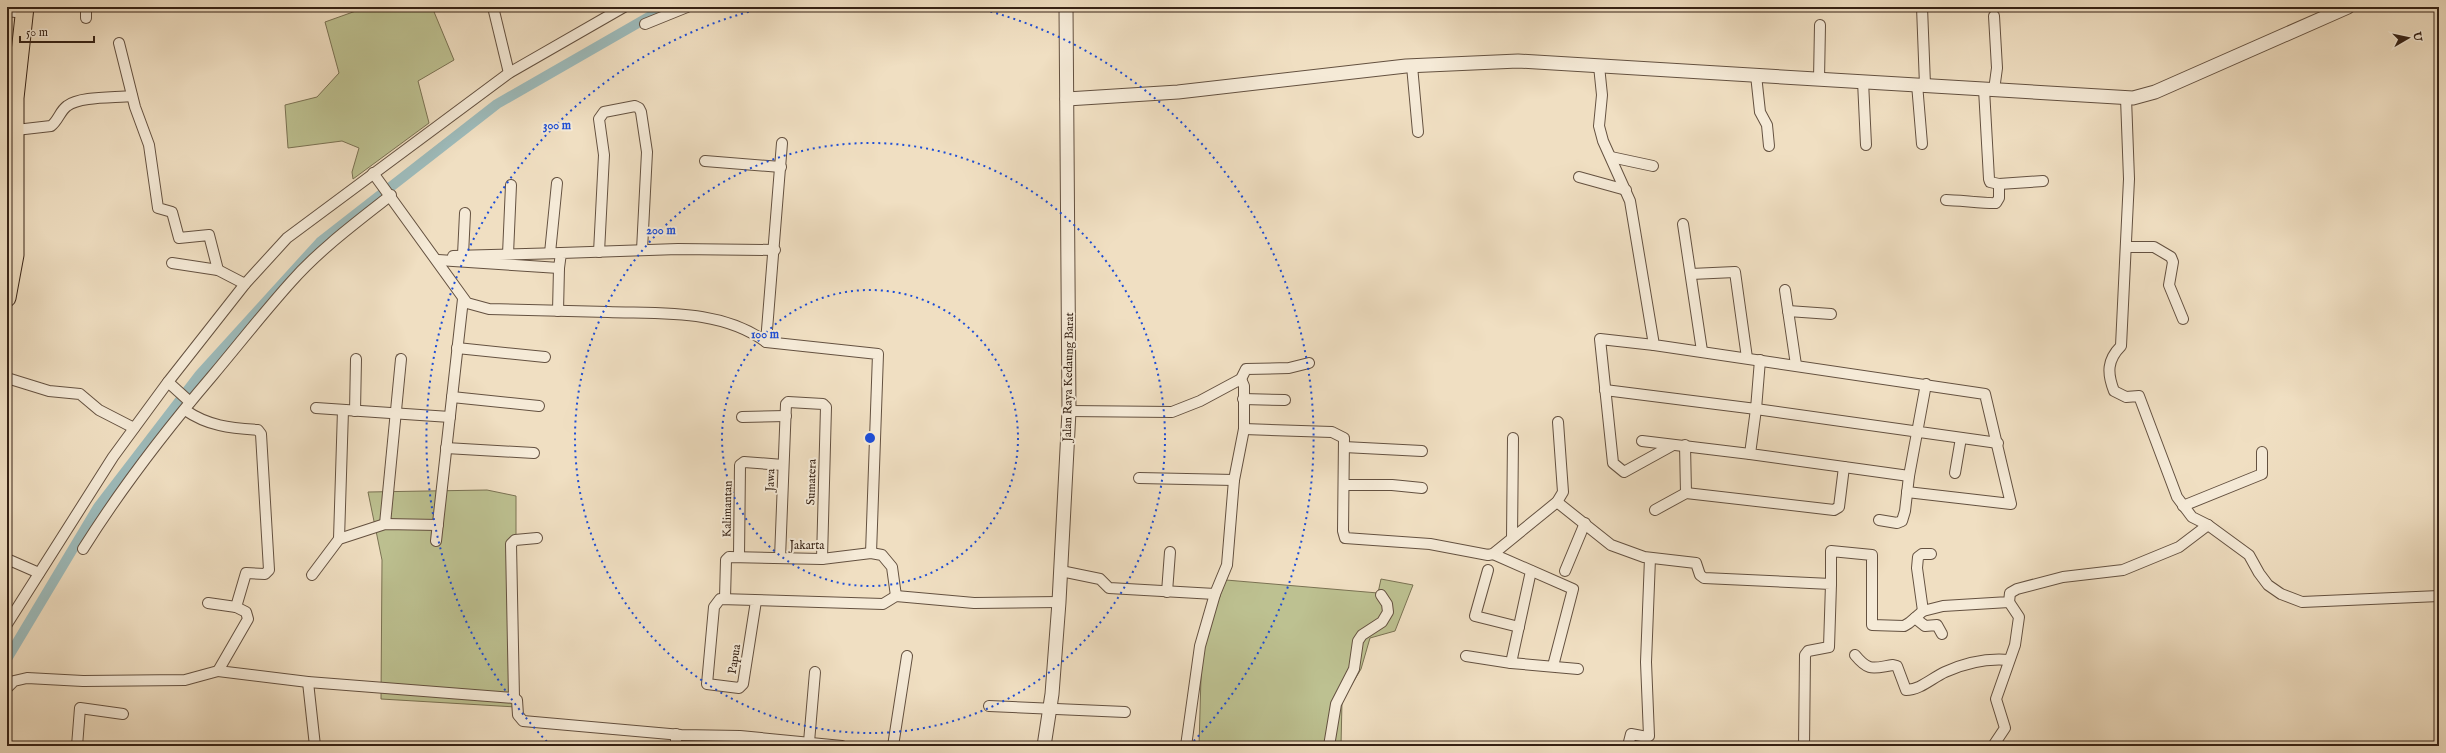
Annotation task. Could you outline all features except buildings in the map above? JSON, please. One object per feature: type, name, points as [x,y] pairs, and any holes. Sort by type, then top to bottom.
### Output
[{"type":"main road","points":[[7,298],[15,255],[16,130],[13,61],[25,10]]},
{"type":"street","points":[[86,7],[86,18]]},
{"type":"street","points":[[493,7],[509,73]]},
{"type":"street","points":[[7,624],[102,472],[134,428],[245,284],[288,238],[509,73],[624,7]]},
{"type":"street","points":[[645,24],[687,7]]},
{"type":"street","name":"Jalan Raya Kedaung Barat","points":[[1044,746],[1050,708],[1059,602],[1069,411],[1066,7]]},
{"type":"street","points":[[1922,7],[1922,144]]},
{"type":"street","points":[[1067,99],[1178,92],[1412,66],[1518,61],[1921,84],[1989,90],[2126,98],[2155,92],[2348,7]]},
{"type":"street","points":[[7,11],[25,10]]},
{"type":"street","points":[[1994,16],[1997,68],[1989,90],[1989,179],[1994,183],[1999,184],[2043,181]]},
{"type":"street","points":[[1819,78],[1820,25]]},
{"type":"street","points":[[119,43],[132,96],[149,145],[158,208],[172,212],[179,238],[208,235],[218,270]]},
{"type":"street","points":[[1412,66],[1418,132]]},
{"type":"street","points":[[1599,66],[1602,95],[1599,126],[1603,141],[1626,190],[1634,218],[1654,345]]},
{"type":"street","points":[[1756,75],[1760,112],[1767,124],[1770,146]]},
{"type":"street","points":[[1862,81],[1866,145]]},
{"type":"street","points":[[16,130],[51,126],[65,107],[83,100],[132,96]]},
{"type":"street","points":[[2126,98],[2129,179],[2122,346],[2110,360],[2110,380],[2114,391],[2126,397],[2139,396],[2177,497],[2192,517],[2208,525],[2250,554],[2256,569],[2268,585],[2281,594],[2302,602],[2439,596]]},
{"type":"street","points":[[599,252],[604,155],[599,119],[604,112],[635,106],[639,108],[641,112],[647,152],[642,250]]},
{"type":"street","points":[[766,342],[776,250],[782,143]]},
{"type":"street","points":[[1611,157],[1653,166]]},
{"type":"street","points":[[705,161],[781,167]]},
{"type":"street","points":[[374,174],[390,194],[467,303],[489,308],[686,315],[726,322],[757,335],[766,342],[878,354],[870,553],[882,555],[892,567],[896,596]]},
{"type":"street","points":[[1579,177],[1626,190]]},
{"type":"street","points":[[550,253],[556,183]]},
{"type":"street","points":[[1946,200],[1994,204],[1999,198],[1999,184]]},
{"type":"street","points":[[508,254],[511,185]]},
{"type":"street","points":[[84,549],[113,502],[186,403],[291,281],[390,194]]},
{"type":"street","points":[[463,255],[465,213]]},
{"type":"street","points":[[1683,224],[1702,351]]},
{"type":"street","points":[[2126,247],[2154,247],[2171,257],[2173,262],[2169,285],[2183,319]]},
{"type":"street","points":[[436,258],[463,255],[642,250],[776,250]]},
{"type":"street","points":[[558,311],[559,268],[561,253]]},
{"type":"street","points":[[436,258],[559,268]]},
{"type":"street","points":[[172,263],[218,270],[245,284]]},
{"type":"street","points":[[1691,274],[1734,272],[1746,358]]},
{"type":"street","points":[[1785,290],[1796,365]]},
{"type":"street","points":[[436,541],[463,299]]},
{"type":"street","points":[[1788,311],[1831,314]]},
{"type":"street","points":[[1673,445],[1624,472],[1613,463],[1600,339],[1702,351],[1985,394],[1998,443],[2011,504],[1907,492]]},
{"type":"street","points":[[458,348],[545,357]]},
{"type":"street","points":[[355,411],[356,359]]},
{"type":"street","points":[[385,524],[397,414],[401,360]]},
{"type":"street","points":[[1750,454],[1756,409],[1760,360]]},
{"type":"street","points":[[1069,411],[1172,412],[1200,401],[1241,378],[1246,369],[1289,368],[1308,363]]},
{"type":"street","points":[[7,378],[49,390],[80,394],[99,410],[134,428]]},
{"type":"street","points":[[1186,746],[1200,646],[1215,594],[1227,565],[1234,480],[1244,429],[1244,386],[1241,378]]},
{"type":"street","points":[[169,383],[186,403],[206,422],[223,427],[258,430],[261,434],[270,570],[265,574],[246,574],[236,607]]},
{"type":"street","points":[[1879,520],[1897,523],[1902,521],[1926,384]]},
{"type":"street","points":[[1605,390],[1756,409],[1998,443]]},
{"type":"street","points":[[452,397],[539,406]]},
{"type":"street","points":[[1243,399],[1285,400]]},
{"type":"street","name":"Sumatera","points":[[787,403],[825,405],[822,559]]},
{"type":"street","name":"Jawa","points":[[780,558],[787,403]]},
{"type":"street","points":[[316,408],[450,417]]},
{"type":"street","points":[[339,539],[343,410]]},
{"type":"street","points":[[742,417],[786,416]]},
{"type":"street","points":[[1493,554],[1557,502],[1563,490],[1558,422]]},
{"type":"street","points":[[1244,429],[1332,432],[1344,438],[1343,531],[1345,538],[1430,544],[1493,554],[1573,589],[1553,666]]},
{"type":"street","points":[[1512,538],[1513,438]]},
{"type":"street","points":[[1956,473],[1961,438]]},
{"type":"street","points":[[1642,441],[1685,445],[1909,476]]},
{"type":"street","points":[[1685,445],[1686,493]]},
{"type":"street","points":[[1344,447],[1422,450]]},
{"type":"street","points":[[446,448],[534,453]]},
{"type":"street","points":[[2183,506],[2262,474],[2262,452]]},
{"type":"street","name":"Kalimantan","points":[[739,556],[742,463],[783,465]]},
{"type":"street","points":[[1655,510],[1686,493],[1834,510],[1839,507],[1844,467]]},
{"type":"street","points":[[1139,478],[1234,480]]},
{"type":"street","points":[[1344,485],[1392,485],[1422,488]]},
{"type":"street","points":[[1557,502],[1611,545],[1650,558],[1696,563],[1700,575],[1704,578],[1831,584]]},
{"type":"street","points":[[1565,571],[1585,523]]},
{"type":"street","points":[[312,575],[339,539],[385,524],[438,525]]},
{"type":"street","points":[[1993,746],[2004,728],[1996,699],[2015,645],[2019,617],[2009,602],[2010,593],[2017,588],[2063,577],[2123,570],[2179,547],[2208,525]]},
{"type":"street","points":[[537,538],[515,540],[511,544],[514,698],[517,700],[518,715],[523,721],[676,734],[740,736],[759,743],[809,742],[842,746]]},
{"type":"street","points":[[1167,592],[1170,552]]},
{"type":"street","points":[[1804,746],[1805,655],[1808,651],[1829,647],[1831,584],[1830,552],[1872,555],[1872,625],[1904,626],[1919,614],[1947,605],[2009,602]]},
{"type":"street","name":"Jakarta","points":[[739,556],[822,559],[870,553]]},
{"type":"street","points":[[1931,554],[1922,554],[1917,563],[1919,614],[1925,626],[1937,625],[1942,634]]},
{"type":"street","points":[[739,556],[729,557],[726,560],[725,598],[756,601],[883,604],[896,596],[974,603],[1059,602]]},
{"type":"street","points":[[1628,746],[1631,734],[1647,737],[1649,736],[1646,662],[1650,558]]},
{"type":"street","points":[[7,559],[39,573]]},
{"type":"street","points":[[1488,570],[1475,616],[1519,627]]},
{"type":"street","points":[[1061,571],[1100,579],[1108,588],[1215,594]]},
{"type":"street","points":[[1511,663],[1531,571]]},
{"type":"street","points":[[1329,746],[1336,704],[1354,670],[1358,641],[1362,634],[1382,622],[1388,612],[1387,604],[1381,595]]},
{"type":"street","name":"Papua","points":[[725,598],[720,599],[714,607],[707,684],[738,688],[743,684],[756,601]]},
{"type":"street","points":[[208,603],[236,607],[246,612],[248,619],[218,671]]},
{"type":"street","points":[[1855,655],[1864,666],[1870,668],[1897,666],[1906,690],[1913,690],[1946,672],[1978,661],[1992,658],[2009,660]]},
{"type":"street","points":[[893,746],[907,656]]},
{"type":"street","points":[[1466,656],[1511,663],[1578,669]]},
{"type":"street","points":[[7,688],[14,681],[27,678],[83,681],[186,680],[218,671],[308,682],[514,698]]},
{"type":"street","points":[[809,742],[814,672]]},
{"type":"street","points":[[308,682],[315,746]]},
{"type":"street","points":[[989,706],[1125,712]]},
{"type":"street","points":[[77,746],[80,708],[123,714]]},
{"type":"street","points":[[676,734],[676,746]]},
{"type":"green space","points":[[367,7],[432,7],[454,60],[418,81],[429,123],[353,179],[352,172],[359,148],[342,141],[288,148],[285,105],[317,97],[339,73],[325,22]]},
{"type":"green space","points":[[487,490],[516,496],[516,707],[381,699],[382,560],[368,492]]},
{"type":"green space","points":[[1381,579],[1413,585],[1395,631],[1370,638],[1361,669],[1342,701],[1341,746],[1199,746],[1202,642],[1226,580],[1378,593]]},
{"type":"waterway","points":[[7,659],[98,507],[200,374],[320,242],[497,104],[666,7]]}]
